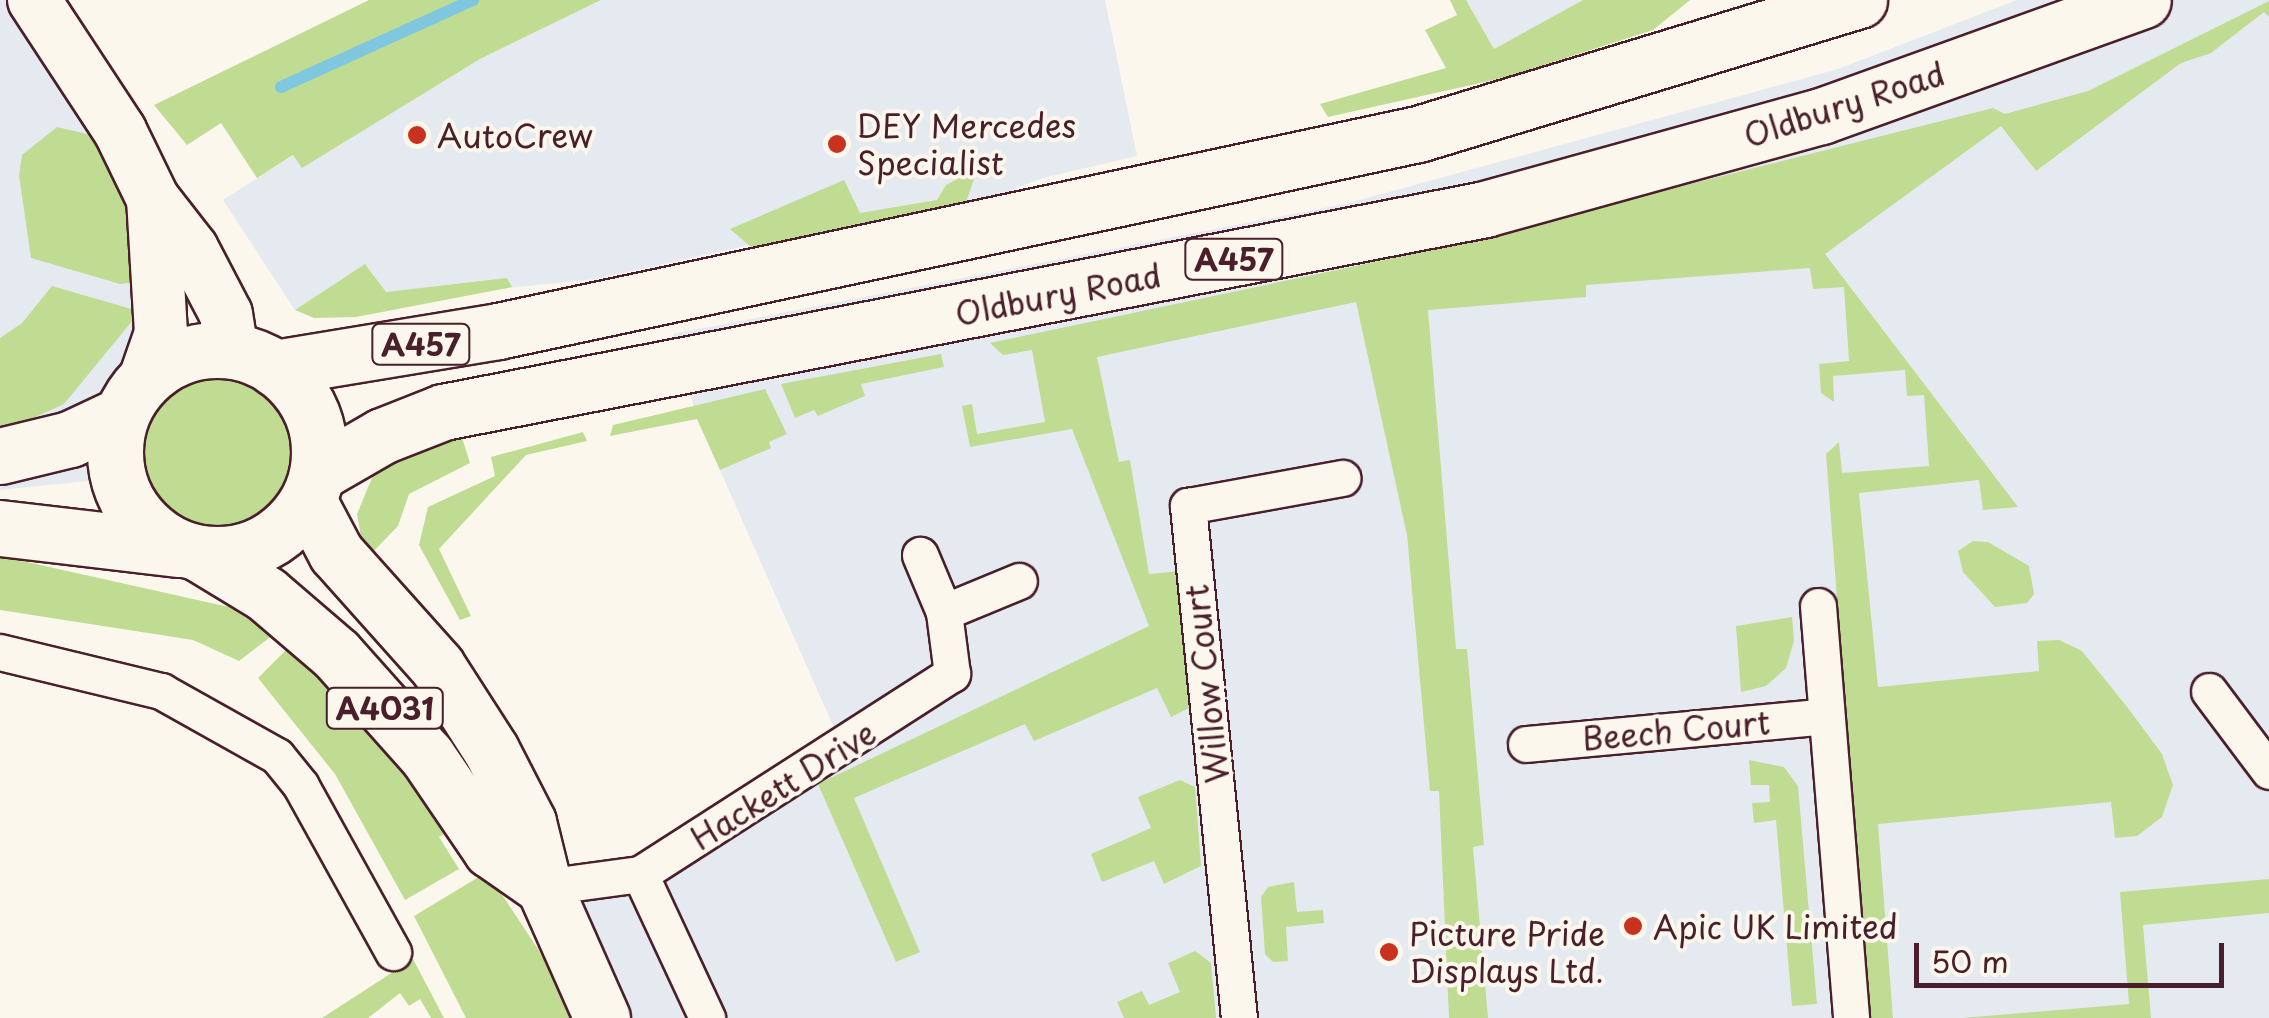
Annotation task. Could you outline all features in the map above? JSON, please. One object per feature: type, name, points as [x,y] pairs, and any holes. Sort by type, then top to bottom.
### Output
[{"type":"main road","name":"A457","points":[[254,359],[498,331],[1418,134],[1764,16],[1859,0]]},
{"type":"main road","name":"Oldbury Road","points":[[313,487],[382,436],[443,412],[1485,209],[1821,116],[2143,0]]},
{"type":"main road","points":[[0,456],[70,438],[133,397],[185,355],[254,359],[312,414],[313,487],[269,541],[227,555],[0,528]]},
{"type":"main road","points":[[133,397],[114,448],[122,494],[138,516],[190,552]]},
{"type":"main road","name":"A4031","points":[[313,487],[336,552],[437,666],[491,750],[528,822],[544,887],[602,1018]]},
{"type":"main road","name":"A4031","points":[[190,552],[266,594],[336,654],[427,756],[491,850],[544,887]]},
{"type":"street","points":[[34,0],[120,131],[153,199],[213,288],[254,359]]},
{"type":"street","points":[[133,397],[161,332],[153,199]]},
{"type":"street","name":"Willow Court","points":[[1239,1018],[1188,506],[1342,478]]},
{"type":"street","name":"Hackett Drive","points":[[544,887],[640,874],[952,674],[944,612],[920,555]]},
{"type":"street","points":[[944,612],[1019,581]]},
{"type":"street","points":[[1818,606],[1851,1018]]},
{"type":"street","points":[[0,652],[161,691],[277,756],[301,786],[394,952]]},
{"type":"street","points":[[2209,691],[2269,770]]},
{"type":"street","name":"Beech Court","points":[[1526,744],[1826,716]]},
{"type":"street","points":[[640,874],[708,1018]]},
{"type":"shaded area","points":[[0,0],[34,0],[185,302],[185,355],[174,358],[114,449],[117,478],[0,490]]},
{"type":"shaded area","points":[[601,0],[1105,0],[1137,156],[1043,178],[964,208],[809,232],[596,279],[295,310],[223,200],[294,155],[302,167],[480,59]]},
{"type":"shaded area","points":[[1466,0],[1690,0],[1653,30],[1494,49]]},
{"type":"shaded area","points":[[2017,0],[2269,0],[2269,1018],[602,1018],[544,887],[600,881],[843,748],[697,418],[673,334],[1345,204],[1838,69]]},
{"type":"green space","points":[[369,0],[601,0],[480,59],[302,168],[293,155],[257,178],[221,123],[187,145],[154,105]]},
{"type":"green space","points":[[1450,0],[1466,0],[1494,49],[1583,0],[1690,0],[1653,30],[1507,77],[1328,117],[1320,104],[1446,68],[1425,30],[1457,15]]},
{"type":"green space","points":[[2269,1],[2269,17],[2264,12],[2211,53],[2181,63],[2036,171],[2001,126],[1825,254],[2018,507],[1983,510],[1979,480],[1859,493],[1878,687],[2039,671],[2037,641],[2059,640],[2082,651],[2128,708],[2162,754],[2173,785],[2162,817],[2137,836],[2115,838],[2111,802],[1878,824],[1893,1018],[1869,1018],[1826,454],[1839,442],[1842,473],[1929,466],[1924,395],[1907,396],[1905,370],[1833,376],[1834,402],[1821,393],[1819,364],[1849,361],[1844,287],[1813,289],[1810,268],[1586,285],[1586,297],[1428,310],[1456,649],[1467,649],[1484,845],[1473,847],[1488,1018],[1449,1018],[1439,791],[1430,791],[1407,535],[1356,302],[1097,357],[1119,462],[1130,460],[1149,574],[1181,571],[1191,707],[1171,717],[1157,688],[1034,741],[1025,724],[854,798],[920,952],[896,962],[818,784],[1149,626],[1072,429],[970,447],[962,406],[972,404],[977,434],[1045,422],[1032,350],[1003,355],[990,343],[1408,255],[1993,108],[2005,114],[2088,91]]},
{"type":"green space","points":[[57,127],[96,136],[126,193],[140,282],[120,284],[31,258],[19,175],[22,155]]},
{"type":"green space","points":[[978,168],[964,208],[751,247],[730,229],[844,180],[860,213],[937,200],[946,185]]},
{"type":"green space","points":[[365,264],[386,292],[507,278],[512,287],[356,317],[314,318],[295,310]]},
{"type":"green space","points":[[52,286],[135,310],[133,320],[64,404],[0,433],[0,338],[22,323]]},
{"type":"green space","points":[[941,354],[944,367],[861,384],[865,396],[818,416],[814,410],[795,418],[781,384]]},
{"type":"green space","points":[[218,376],[247,382],[271,398],[287,422],[293,451],[287,480],[271,504],[247,520],[218,526],[189,520],[165,504],[149,480],[143,451],[149,422],[165,398],[189,382]]},
{"type":"green space","points":[[765,389],[787,434],[769,442],[771,448],[720,470],[697,419],[610,436],[613,425]]},
{"type":"green space","points":[[583,432],[587,441],[526,455],[439,549],[471,616],[460,620],[419,545],[428,507],[495,476],[491,457]]},
{"type":"green space","points":[[461,434],[470,463],[409,494],[398,526],[365,560],[357,514],[374,473],[391,460]]},
{"type":"green space","points":[[1973,541],[1988,542],[2029,566],[2034,594],[2027,603],[1995,607],[1963,572],[1958,551]]},
{"type":"green space","points":[[0,556],[229,607],[273,635],[239,661],[193,640],[0,610]]},
{"type":"green space","points":[[1792,617],[1794,641],[1786,668],[1766,686],[1741,692],[1736,626]]},
{"type":"green space","points":[[289,647],[341,689],[458,825],[439,837],[459,869],[405,900],[335,774],[258,678]]},
{"type":"green space","points":[[1749,760],[1784,767],[1798,786],[1817,1004],[1792,1006],[1776,820],[1754,823],[1752,803],[1770,802],[1769,785],[1751,785]]},
{"type":"green space","points":[[1180,780],[1195,787],[1201,866],[1164,884],[1154,861],[1102,882],[1091,854],[1151,828],[1138,797]]},
{"type":"green space","points":[[487,872],[540,952],[574,1018],[466,1018],[414,916]]},
{"type":"green space","points":[[2269,879],[2269,913],[2143,925],[2151,1018],[1962,1018],[2129,1004],[2120,892]]},
{"type":"green space","points":[[1294,882],[1297,912],[1323,910],[1324,923],[1286,927],[1288,961],[1273,962],[1265,954],[1261,897],[1268,887]]},
{"type":"green space","points":[[1195,951],[1211,963],[1216,1018],[1124,1018],[1117,1002],[1142,991],[1149,1005],[1180,992],[1168,963]]},
{"type":"green space","points":[[413,959],[444,1018],[431,1018],[420,999],[409,1006],[400,993],[368,1018],[322,1018]]},
{"type":"waterway","points":[[281,87],[473,0]]},
{"type":"place","name":"AutoCrew","points":[[417,135]]},
{"type":"place","name":"DEY Mercedes Specialist","points":[[837,144]]},
{"type":"place","name":"Apic UK Limited","points":[[1633,926]]},
{"type":"place","name":"Picture Pride Displays Ltd.","points":[[1389,952]]}]
